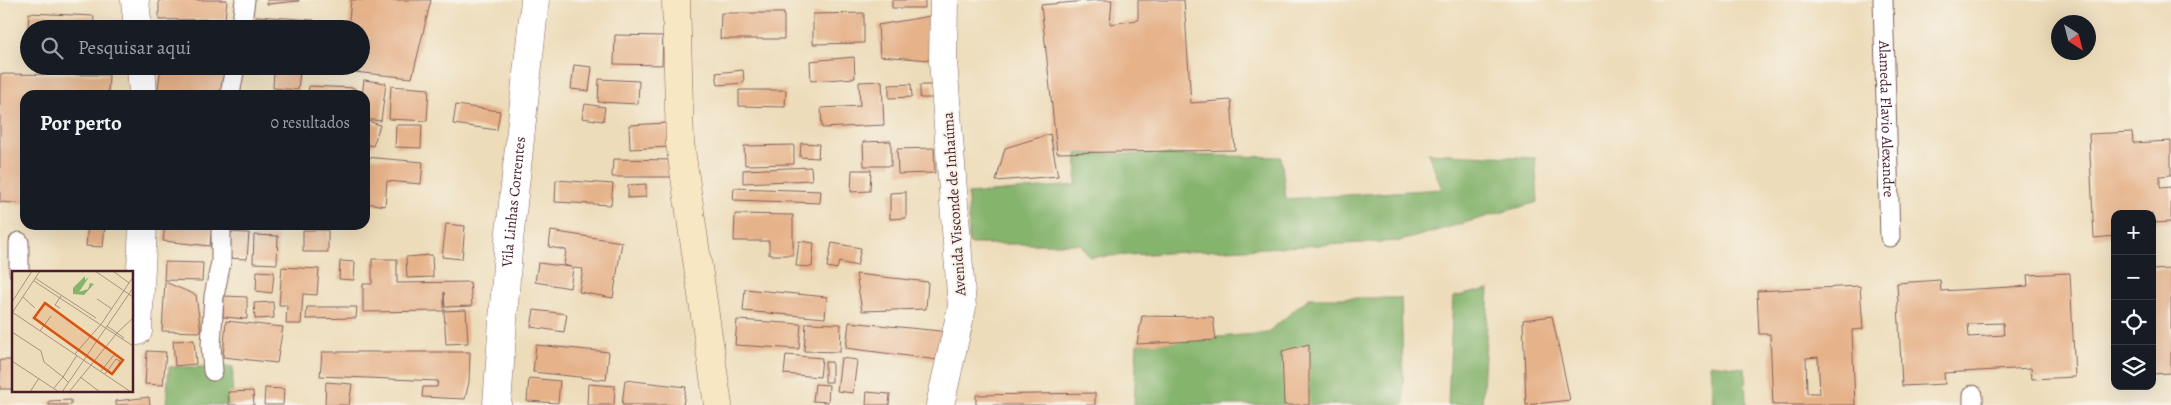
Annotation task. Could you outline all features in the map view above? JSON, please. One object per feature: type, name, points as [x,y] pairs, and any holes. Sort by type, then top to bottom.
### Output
[{"type":"street","points":[[136,0],[137,20]]},
{"type":"street","name":"Vila Linhas Correntes","points":[[497,405],[508,250],[535,0]]},
{"type":"street","points":[[676,0],[680,143],[718,405]]},
{"type":"street","name":"Avenida Visconde de Inhaúma","points":[[940,405],[962,307],[943,61],[944,0]]},
{"type":"street","points":[[141,75],[142,90]]},
{"type":"street","points":[[135,331],[143,230]]},
{"type":"lane","points":[[242,20],[245,0]]},
{"type":"lane","name":"Alameda Flavio Alexandre","points":[[1883,0],[1890,237]]},
{"type":"lane","points":[[231,90],[233,75]]},
{"type":"lane","points":[[213,371],[211,345],[214,296],[221,262],[221,230]]},
{"type":"lane","points":[[19,242],[19,271]]},
{"type":"green space","points":[[1077,153],[1281,157],[1286,199],[1442,189],[1428,153],[1535,158],[1538,202],[1400,241],[1089,257],[1081,244],[969,244],[968,194],[1076,185]]},
{"type":"green space","points":[[1489,289],[1482,403],[1448,405],[1453,297]]},
{"type":"green space","points":[[1309,298],[1401,298],[1404,405],[1134,405],[1137,344],[1267,333]]},
{"type":"green space","points":[[1710,364],[1745,368],[1746,405],[1713,405]]},
{"type":"green space","points":[[169,367],[233,367],[232,405],[166,405]]},
{"type":"building","points":[[159,0],[227,0],[225,19],[159,20]]},
{"type":"building","points":[[267,0],[299,0],[299,1],[267,4]]},
{"type":"building","points":[[351,0],[431,0],[412,78],[370,74],[370,20],[349,20]]},
{"type":"building","points":[[892,0],[925,0],[925,8],[892,8]]},
{"type":"building","points":[[1112,0],[1110,24],[1138,20],[1138,0],[1184,0],[1191,103],[1231,100],[1235,150],[1057,153],[1041,5]]},
{"type":"building","points":[[29,13],[94,16],[94,20],[29,20]]},
{"type":"building","points":[[721,13],[784,13],[784,39],[720,39]]},
{"type":"building","points":[[864,13],[864,43],[813,44],[813,14]]},
{"type":"building","points":[[256,16],[314,20],[256,20]]},
{"type":"building","points":[[930,16],[943,61],[880,56],[878,25]]},
{"type":"building","points":[[615,35],[663,36],[662,65],[614,64]]},
{"type":"building","points":[[854,57],[855,78],[811,81],[810,61]]},
{"type":"building","points":[[574,65],[592,67],[589,91],[571,89]]},
{"type":"building","points":[[743,70],[744,83],[718,85],[716,73]]},
{"type":"building","points":[[0,74],[109,75],[108,90],[20,90],[20,204],[0,202]]},
{"type":"building","points":[[160,75],[226,75],[224,90],[158,90]]},
{"type":"building","points":[[274,75],[300,75],[298,90],[273,88]]},
{"type":"building","points":[[599,79],[639,81],[638,104],[598,102]]},
{"type":"building","points":[[364,80],[386,83],[381,121],[370,120],[370,90],[363,90]]},
{"type":"building","points":[[882,81],[884,125],[822,128],[821,108],[860,106],[859,82]]},
{"type":"building","points":[[911,84],[912,97],[889,98],[889,85]]},
{"type":"building","points":[[920,85],[933,85],[933,98],[920,98]]},
{"type":"building","points":[[309,86],[355,88],[355,90],[309,90]]},
{"type":"building","points":[[391,86],[429,89],[427,121],[389,119]]},
{"type":"building","points":[[739,90],[786,90],[785,107],[739,106]]},
{"type":"building","points":[[585,104],[605,107],[603,121],[582,118]]},
{"type":"building","points":[[456,105],[500,111],[497,130],[453,124]]},
{"type":"building","points":[[370,122],[380,125],[373,146],[370,145]]},
{"type":"building","points":[[668,123],[669,147],[630,149],[629,125]]},
{"type":"building","points":[[396,125],[422,125],[421,148],[395,147]]},
{"type":"building","points":[[2132,132],[2133,143],[2171,141],[2171,175],[2160,176],[2160,188],[2171,187],[2171,222],[2156,223],[2156,210],[2111,210],[2111,236],[2094,238],[2089,134]]},
{"type":"building","points":[[1050,134],[1058,176],[996,181],[1005,148]]},
{"type":"building","points":[[891,141],[891,166],[864,166],[863,142]]},
{"type":"building","points":[[801,143],[819,144],[818,158],[800,157]]},
{"type":"building","points":[[794,145],[794,164],[745,165],[744,146]]},
{"type":"building","points":[[934,148],[935,173],[898,174],[897,149]]},
{"type":"building","points":[[370,157],[423,162],[421,184],[387,181],[385,206],[370,204]]},
{"type":"building","points":[[613,159],[674,160],[674,177],[612,177]]},
{"type":"building","points":[[811,167],[812,180],[743,183],[743,170]]},
{"type":"building","points":[[852,170],[871,170],[870,191],[851,192]]},
{"type":"building","points":[[556,180],[613,184],[611,205],[555,202]]},
{"type":"building","points":[[646,184],[646,197],[628,198],[628,185]]},
{"type":"building","points":[[734,188],[821,191],[820,203],[733,200]]},
{"type":"building","points":[[906,192],[906,218],[890,219],[890,193]]},
{"type":"building","points":[[735,214],[793,215],[793,255],[769,255],[769,241],[734,241]]},
{"type":"building","points":[[446,224],[465,226],[462,259],[442,257]]},
{"type":"building","points":[[88,230],[105,230],[103,247],[86,246]]},
{"type":"building","points":[[164,230],[212,230],[210,246],[163,241]]},
{"type":"building","points":[[303,230],[328,230],[328,252],[303,252]]},
{"type":"building","points":[[551,231],[622,242],[613,298],[579,292],[583,269],[573,268],[570,288],[535,282],[538,263],[571,267],[564,265],[566,250],[549,247]]},
{"type":"building","points":[[228,232],[249,233],[247,259],[226,258]]},
{"type":"building","points":[[254,235],[278,236],[277,264],[253,263]]},
{"type":"building","points":[[799,241],[814,243],[812,267],[796,266]]},
{"type":"building","points":[[832,243],[861,248],[857,266],[839,262],[837,269],[827,267]]},
{"type":"building","points":[[432,255],[433,277],[407,278],[406,257]]},
{"type":"building","points":[[372,259],[397,259],[397,283],[470,282],[472,306],[445,307],[444,292],[444,311],[363,312],[363,284],[372,284]]},
{"type":"building","points":[[340,261],[355,262],[354,280],[339,279]]},
{"type":"building","points":[[165,262],[203,263],[202,281],[164,280]]},
{"type":"building","points":[[282,267],[319,269],[317,295],[303,294],[301,324],[286,324],[287,305],[279,305]]},
{"type":"building","points":[[2171,269],[2171,373],[2156,374],[2156,270]]},
{"type":"building","points":[[257,271],[274,272],[272,293],[256,291]]},
{"type":"building","points":[[2070,273],[2075,377],[2032,379],[2031,368],[1944,373],[1945,384],[1902,386],[1897,283],[1940,280],[1941,291],[2028,286],[2027,275]],"holes":[[[2003,323],[2004,335],[1969,337],[1968,324]]]},
{"type":"building","points":[[856,274],[928,282],[926,309],[862,311]]},
{"type":"building","points":[[165,282],[196,295],[201,332],[162,331]]},
{"type":"building","points":[[1860,286],[1863,329],[1852,330],[1855,405],[1773,405],[1770,334],[1759,334],[1757,291]],"holes":[[[1818,357],[1820,393],[1807,393],[1806,358]]]},
{"type":"building","points":[[745,289],[827,297],[825,318],[743,311]]},
{"type":"building","points":[[224,296],[247,297],[247,319],[223,317]]},
{"type":"building","points":[[273,302],[274,318],[255,319],[254,303]]},
{"type":"building","points":[[307,307],[357,307],[356,318],[306,319]]},
{"type":"building","points":[[466,310],[468,343],[446,344],[444,311]]},
{"type":"building","points":[[534,310],[567,314],[564,332],[531,327]]},
{"type":"building","points":[[1142,316],[1213,317],[1216,340],[1137,344]]},
{"type":"building","points":[[1552,316],[1570,400],[1526,405],[1523,320]]},
{"type":"building","points":[[737,320],[801,324],[799,349],[735,345]]},
{"type":"building","points":[[226,321],[283,327],[277,363],[223,357]]},
{"type":"building","points":[[849,322],[950,332],[946,361],[846,348]]},
{"type":"building","points":[[806,323],[841,324],[840,352],[804,351]]},
{"type":"building","points":[[194,340],[196,364],[175,366],[173,341]]},
{"type":"building","points":[[1309,344],[1309,405],[1284,405],[1282,351]]},
{"type":"building","points":[[536,345],[609,352],[606,380],[533,372]]},
{"type":"building","points":[[147,351],[166,352],[163,385],[145,384]]},
{"type":"building","points":[[322,352],[470,352],[469,382],[465,399],[422,397],[423,387],[437,387],[438,381],[320,376]]},
{"type":"building","points":[[786,355],[822,358],[820,377],[784,374]]},
{"type":"building","points":[[841,358],[857,360],[853,393],[837,391]]},
{"type":"building","points":[[0,360],[12,360],[12,389],[0,389]]},
{"type":"building","points":[[825,362],[832,362],[832,382],[825,382]]},
{"type":"building","points":[[529,378],[560,381],[558,403],[527,401]]},
{"type":"building","points":[[625,380],[686,387],[683,405],[622,405]]},
{"type":"building","points":[[326,382],[352,384],[349,405],[325,405]]},
{"type":"building","points":[[588,384],[615,386],[614,405],[587,405]]},
{"type":"building","points":[[815,384],[829,385],[828,402],[813,401]]},
{"type":"building","points":[[265,388],[284,389],[283,405],[264,405]]},
{"type":"building","points":[[253,391],[254,405],[229,405],[228,392]]},
{"type":"building","points":[[867,392],[890,394],[889,405],[866,405]]},
{"type":"building","points":[[1095,393],[1095,405],[976,405],[976,395]]},
{"type":"building","points":[[149,397],[150,405],[116,405],[116,401]]},
{"type":"building","points":[[71,400],[71,405],[49,405],[49,401]]}]
